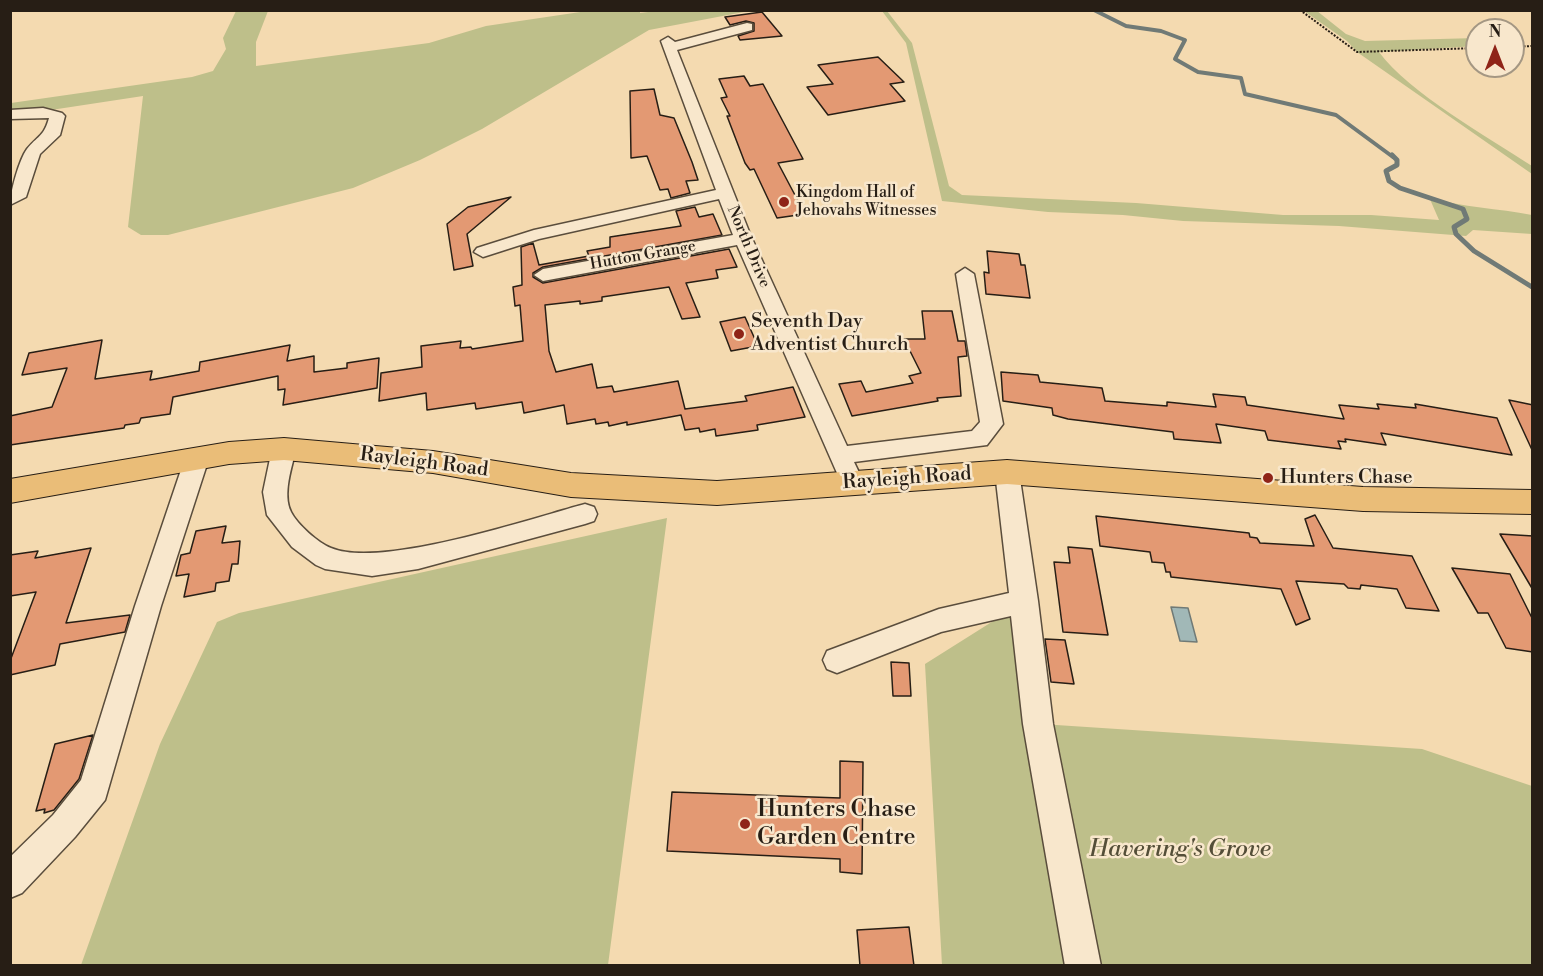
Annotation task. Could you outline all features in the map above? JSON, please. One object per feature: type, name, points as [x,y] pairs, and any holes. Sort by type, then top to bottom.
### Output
[{"type":"main road","name":"Rayleigh Road","points":[[10,491],[196,458],[284,449],[434,462],[571,485],[717,493],[1007,472],[1362,499],[1533,502]]},
{"type":"street","name":"North Drive","points":[[747,27],[669,44],[743,239],[852,483]]},
{"type":"street","points":[[10,115],[43,112],[54,113],[57,116],[52,135],[33,152],[20,193],[10,200]]},
{"type":"street","points":[[483,252],[534,235],[725,193]]},
{"type":"street","name":"Hutton Grange","points":[[543,274],[743,239]]},
{"type":"street","name":"Rayleigh Road","points":[[840,454],[979,439],[992,424],[964,274]]},
{"type":"street","points":[[284,449],[275,492],[279,515],[301,540],[325,558],[372,565],[418,558],[585,514]]},
{"type":"street","points":[[10,881],[64,826],[94,789],[148,606],[196,458]]},
{"type":"street","points":[[1007,472],[1025,601],[1038,724],[1083,966]]},
{"type":"street","points":[[837,660],[939,621],[1025,601]]},
{"type":"path","points":[[1300,10],[1357,52],[1465,48]]},
{"type":"green space","points":[[664,10],[749,11],[649,30],[482,129],[420,160],[353,188],[168,235],[141,235],[128,227],[143,96],[51,110],[39,107],[11,111],[11,103],[192,77],[213,71],[226,49],[223,38],[236,11],[268,11],[256,42],[256,66],[429,43],[486,26],[587,11],[640,11],[640,13]]},
{"type":"green space","points":[[882,11],[887,11],[912,43],[949,186],[962,195],[1136,203],[1283,215],[1371,215],[1439,220],[1429,197],[1532,215],[1532,234],[1473,230],[1466,236],[1339,226],[1183,221],[1123,215],[1048,212],[942,201],[906,43]]},
{"type":"green space","points":[[1304,11],[1317,11],[1346,34],[1365,41],[1465,38],[1465,47],[1379,52],[1409,83],[1429,98],[1532,166],[1532,174],[1357,52],[1347,41]]},
{"type":"green space","points":[[667,518],[608,965],[81,965],[160,744],[217,622],[239,613]]},
{"type":"green space","name":"Havering's Grove","points":[[1025,601],[1041,724],[1422,749],[1532,786],[1532,965],[942,965],[925,664]]},
{"type":"water","points":[[1171,607],[1188,608],[1197,642],[1180,641]]},
{"type":"building","points":[[762,12],[782,36],[740,40],[738,36],[754,31],[754,23],[746,21],[730,25],[725,17]]},
{"type":"building","points":[[878,57],[904,82],[890,84],[905,101],[828,115],[807,87],[833,84],[818,65]]},
{"type":"building","points":[[744,76],[750,86],[763,84],[803,159],[778,163],[805,214],[777,218],[754,169],[750,170],[745,163],[727,116],[730,116],[721,98],[727,97],[719,79]]},
{"type":"building","points":[[654,89],[660,115],[674,118],[698,180],[686,181],[690,193],[671,198],[668,189],[660,190],[647,156],[631,158],[630,91]]},
{"type":"building","points":[[511,197],[467,234],[473,266],[454,270],[447,224],[468,207]]},
{"type":"building","points":[[695,207],[699,217],[713,214],[722,235],[543,267],[533,273],[533,277],[543,283],[729,249],[737,267],[716,270],[718,278],[686,283],[700,317],[682,319],[669,287],[602,297],[602,301],[545,305],[549,351],[556,372],[592,364],[597,388],[612,386],[614,392],[678,381],[685,409],[747,401],[745,396],[793,387],[805,417],[757,425],[758,430],[716,436],[715,429],[700,432],[699,428],[685,430],[681,415],[609,426],[608,422],[596,424],[595,419],[567,424],[564,405],[524,413],[522,402],[476,409],[475,403],[427,410],[426,393],[379,401],[381,373],[422,367],[421,346],[461,341],[460,348],[471,347],[472,349],[523,341],[520,305],[515,306],[513,287],[522,285],[521,247],[533,243],[539,265],[589,256],[587,251],[610,247],[610,237],[681,226],[676,211]]},
{"type":"building","points":[[987,251],[1019,254],[1021,265],[1025,265],[1030,298],[986,294],[984,272],[989,273]]},
{"type":"building","points":[[922,311],[952,311],[958,341],[965,341],[967,356],[958,357],[961,396],[937,398],[938,401],[852,416],[839,384],[861,381],[866,392],[913,383],[909,376],[921,373],[904,339],[925,339]]},
{"type":"building","name":"Seventh Day Adventist Church","points":[[745,317],[758,346],[731,351],[720,322]]},
{"type":"building","points":[[102,340],[95,379],[152,371],[150,380],[199,371],[200,362],[290,345],[287,361],[314,356],[314,372],[347,368],[347,363],[379,358],[377,388],[283,405],[285,389],[278,390],[278,376],[173,397],[170,414],[141,418],[139,423],[125,425],[124,428],[10,445],[10,416],[52,407],[67,368],[22,375],[29,353]]},
{"type":"building","points":[[1001,372],[1038,375],[1040,382],[1102,388],[1105,401],[1167,406],[1167,402],[1216,407],[1213,394],[1245,397],[1247,405],[1344,419],[1339,405],[1379,409],[1377,404],[1416,408],[1415,404],[1497,418],[1512,455],[1381,433],[1386,445],[1345,439],[1346,442],[1338,441],[1341,449],[1268,440],[1265,431],[1216,424],[1221,443],[1174,439],[1173,432],[1068,419],[1053,415],[1052,408],[1003,401]]},
{"type":"building","points":[[1509,400],[1533,405],[1533,452]]},
{"type":"building","points":[[1315,515],[1333,548],[1412,556],[1439,611],[1406,608],[1397,589],[1361,585],[1360,589],[1348,588],[1344,584],[1296,581],[1310,619],[1296,625],[1281,589],[1171,577],[1170,572],[1166,572],[1164,563],[1152,562],[1150,552],[1100,546],[1096,516],[1249,533],[1250,537],[1257,538],[1260,543],[1314,546],[1305,519]]},
{"type":"building","points":[[226,526],[222,543],[240,541],[238,564],[232,564],[229,581],[216,583],[215,591],[184,597],[189,574],[176,576],[181,555],[190,553],[196,531]]},
{"type":"building","points":[[1500,534],[1533,536],[1533,590]]},
{"type":"building","points":[[1068,547],[1092,549],[1108,635],[1063,632],[1054,562],[1070,563]]},
{"type":"building","points":[[91,548],[66,623],[130,615],[125,632],[60,644],[55,665],[10,675],[10,661],[36,592],[10,596],[10,555],[38,551],[35,558]]},
{"type":"building","points":[[1452,568],[1510,574],[1533,620],[1533,652],[1506,648],[1488,613],[1478,613]]},
{"type":"building","points":[[1045,639],[1065,640],[1074,684],[1051,682]]},
{"type":"building","points":[[891,662],[909,663],[911,696],[893,696]]},
{"type":"building","points":[[93,735],[79,779],[54,810],[44,813],[45,809],[36,811],[55,744]]},
{"type":"building","name":"Hunters Chase Garden Centre","points":[[840,761],[863,762],[862,874],[840,872],[840,859],[667,851],[672,792],[840,798]]},
{"type":"building","points":[[909,927],[914,966],[860,966],[857,930]]},
{"type":"waterway","points":[[1094,10],[1126,26],[1161,31],[1185,40],[1175,59],[1198,72],[1241,78],[1245,94],[1336,115],[1393,157]]},
{"type":"waterway","points":[[1392,155],[1397,160],[1397,165],[1386,171],[1389,181],[1400,188],[1463,209],[1467,219],[1454,227],[1456,234],[1474,251],[1532,287]]},
{"type":"place","name":"Kingdom Hall of Jehovahs Witnesses","points":[[784,202]]},
{"type":"place","name":"Seventh Day Adventist Church","points":[[739,334]]},
{"type":"place","name":"Hunters Chase","points":[[1268,478]]},
{"type":"place","name":"Hunters Chase Garden Centre","points":[[745,824]]}]
